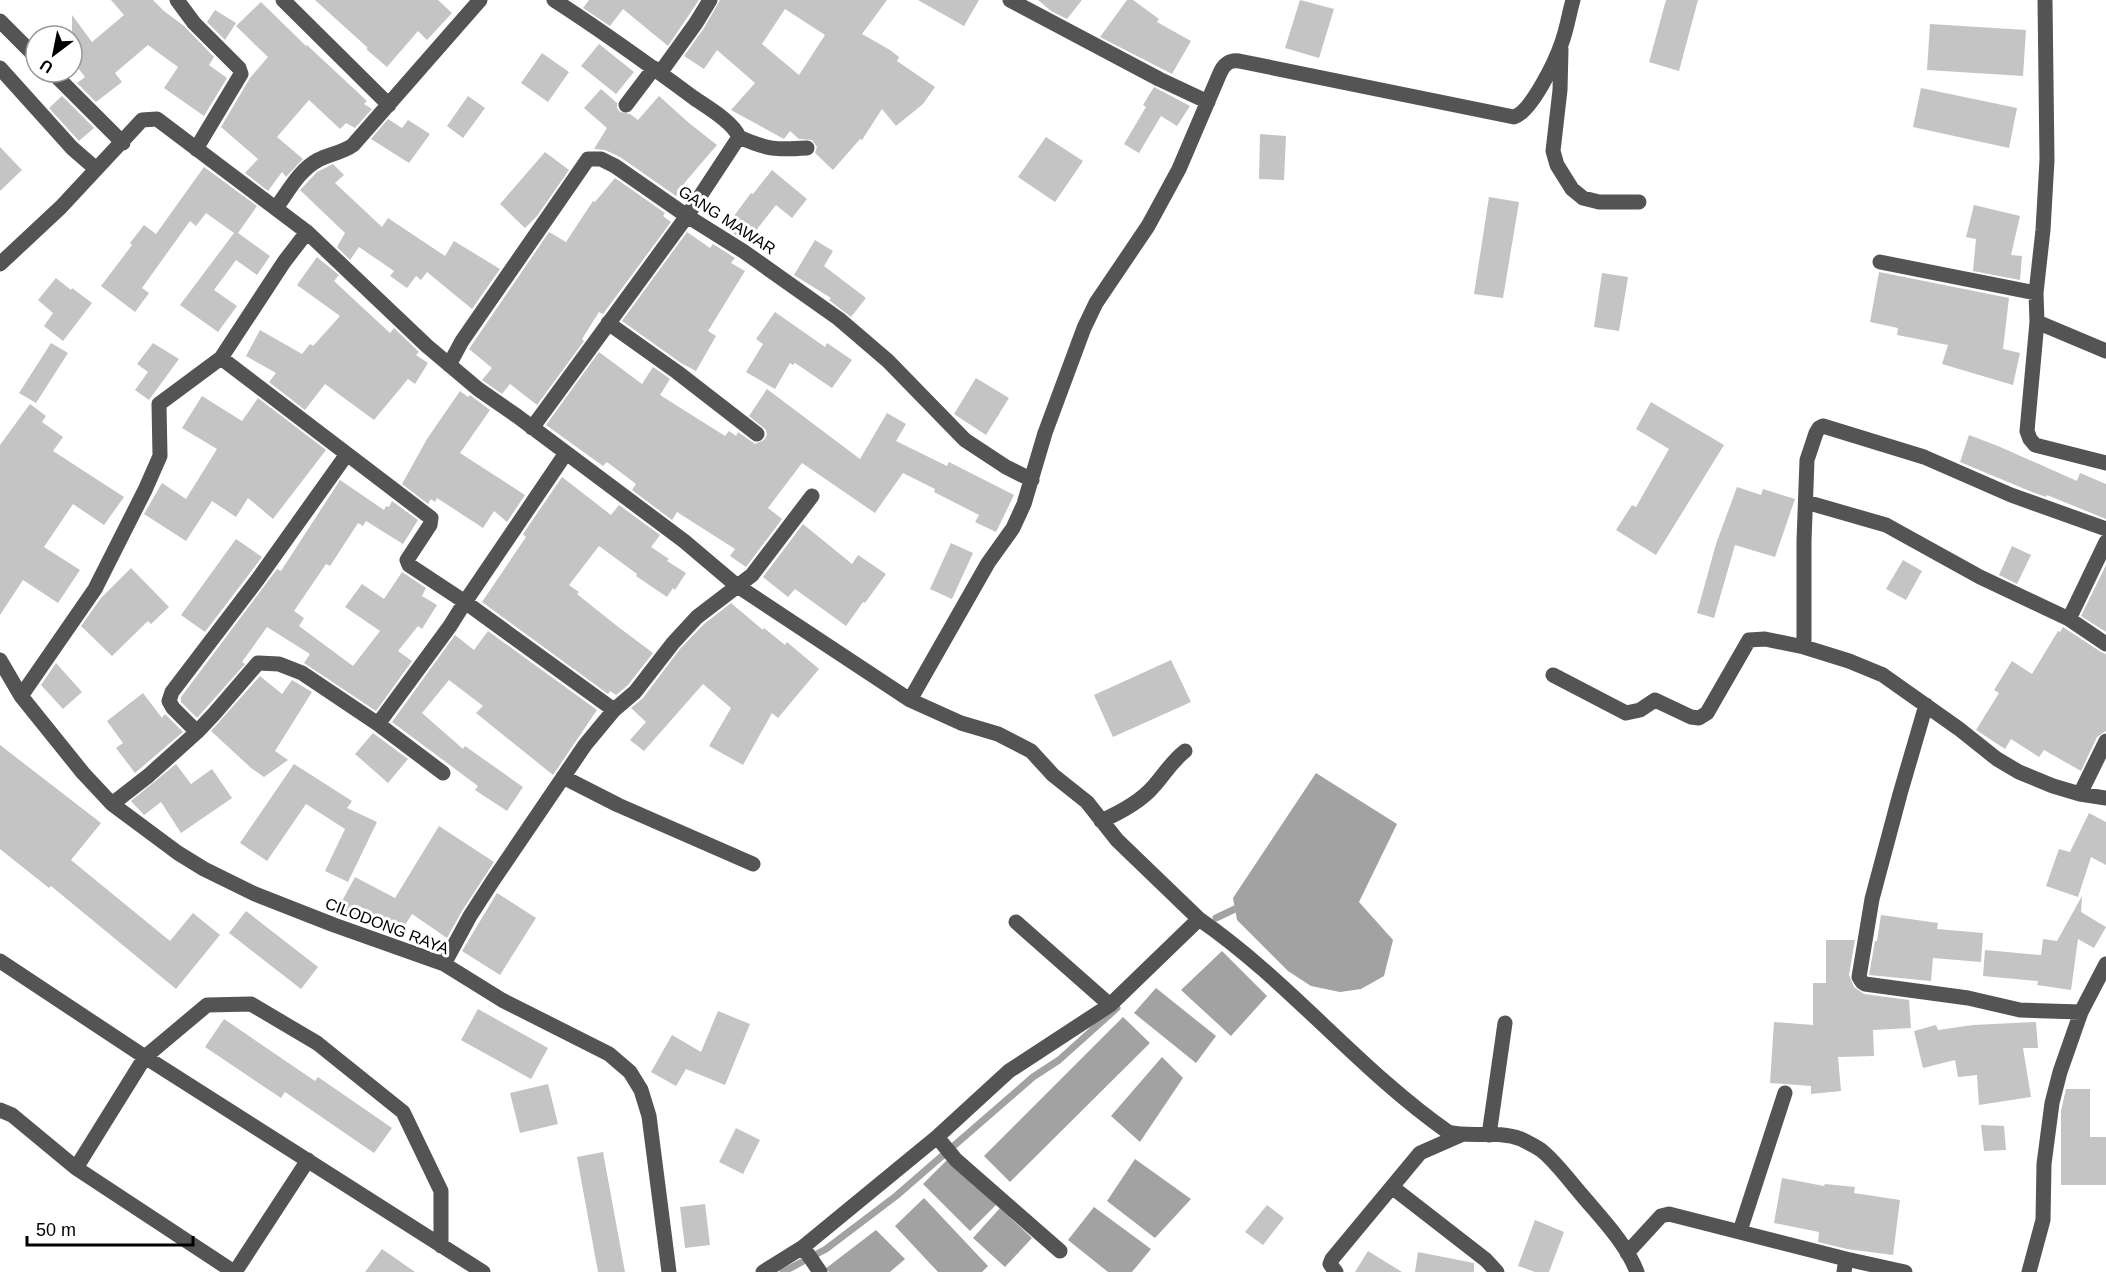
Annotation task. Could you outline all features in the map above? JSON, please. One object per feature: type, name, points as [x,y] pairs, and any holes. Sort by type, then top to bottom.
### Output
[{"type":"street","points":[[177,0],[194,22],[239,68],[241,74],[196,148]]},
{"type":"street","points":[[283,0],[389,105]]},
{"type":"street","points":[[276,208],[304,171],[318,160],[344,152],[354,145],[480,0]]},
{"type":"street","points":[[554,0],[633,52],[723,119],[738,133],[739,137],[762,147],[780,150],[807,148]]},
{"type":"street","points":[[626,105],[696,23],[710,0]]},
{"type":"street","points":[[1011,0],[1159,79],[1208,102]]},
{"type":"street","points":[[1573,0],[1562,43],[1560,90],[1553,151],[1557,165],[1572,189],[1583,198],[1599,202],[1639,202]]},
{"type":"street","points":[[2045,0],[2047,160],[2036,292],[2049,327],[2027,431],[2035,445],[2106,463]]},
{"type":"street","points":[[0,21],[24,45]]},
{"type":"street","points":[[910,700],[988,563],[1013,528],[1032,480],[1045,433],[1084,328],[1096,303],[1148,226],[1179,169],[1222,67],[1231,60],[1514,117],[1532,103],[1562,43]]},
{"type":"street","points":[[0,68],[72,148],[95,168]]},
{"type":"street","points":[[64,84],[123,143]]},
{"type":"street","points":[[0,264],[61,207],[142,120],[157,119],[307,232],[449,365],[478,389],[684,541],[736,585],[910,700],[961,723],[998,734],[1030,751],[1053,775],[1087,802],[1101,821],[1149,872],[1199,919],[1238,947],[1379,1076],[1436,1123],[1448,1132],[1461,1135]]},
{"type":"street","points":[[532,428],[687,216],[739,137]]},
{"type":"street","name":"GANG MAWAR","points":[[449,365],[462,341],[588,159],[601,159],[743,251],[838,320],[888,361],[965,440],[1006,467],[1032,480]]},
{"type":"street","points":[[21,696],[95,589],[145,490],[160,456],[159,404],[221,358],[284,262],[307,232]]},
{"type":"street","points":[[1880,262],[2036,292]]},
{"type":"street","points":[[608,323],[677,372],[757,434]]},
{"type":"street","points":[[2049,327],[2106,351]]},
{"type":"street","points":[[221,358],[431,518],[430,525],[407,562],[614,710]]},
{"type":"street","points":[[1804,647],[1804,542],[1808,460],[1816,433],[1823,426],[1924,457],[2012,495],[2106,529]]},
{"type":"street","points":[[378,724],[450,626],[566,453]]},
{"type":"street","points":[[196,732],[173,708],[170,701],[172,692],[258,579],[347,454]]},
{"type":"street","points":[[444,964],[476,907],[518,841],[585,745],[614,710],[635,692],[673,643],[697,617],[752,575],[812,496]]},
{"type":"street","points":[[1806,502],[1886,525],[1980,577],[2069,619],[2106,644]]},
{"type":"street","points":[[2069,619],[2106,542]]},
{"type":"street","points":[[1553,675],[1626,713],[1640,710],[1655,700],[1691,717],[1699,718],[1707,713],[1749,640],[1765,639],[1804,647],[1849,661],[1883,675],[1997,759],[2019,772],[2052,786],[2106,798]]},
{"type":"street","name":"CILODONG RAYA","points":[[0,660],[21,696],[82,773],[112,804],[178,853],[229,883],[334,925],[444,964],[502,1000],[609,1054],[630,1072],[640,1090],[649,1116],[669,1272]]},
{"type":"street","points":[[112,804],[148,776],[196,732],[258,663],[279,663],[302,673],[378,724],[443,773]]},
{"type":"street","points":[[1926,705],[1872,899],[1859,977],[1865,984],[1968,998],[2020,1010],[2081,1012]]},
{"type":"street","points":[[2080,794],[2106,741]]},
{"type":"street","points":[[1101,821],[1119,813],[1152,789],[1168,766],[1185,751]]},
{"type":"street","points":[[563,777],[618,805],[753,864]]},
{"type":"street","points":[[763,1272],[804,1249],[944,1145],[1009,1071],[1110,1005],[1199,919]]},
{"type":"street","points":[[1016,922],[1110,1005]]},
{"type":"street","points":[[0,961],[145,1057],[481,1271]]},
{"type":"street","points":[[2029,1272],[2043,1220],[2044,1164],[2052,1103],[2081,1012],[2106,964]]},
{"type":"street","points":[[76,1168],[145,1057],[207,1005],[251,1004],[316,1043],[403,1112],[441,1191],[441,1246]]},
{"type":"street","points":[[1489,1135],[1505,1023]]},
{"type":"street","points":[[1740,1231],[1785,1093]]},
{"type":"street","points":[[0,1110],[12,1115],[76,1168],[234,1272],[308,1160]]},
{"type":"street","points":[[1336,1272],[1330,1264],[1332,1259],[1420,1153],[1461,1135],[1470,1134],[1504,1135],[1521,1139],[1539,1149],[1558,1166],[1617,1237],[1637,1272]]},
{"type":"street","points":[[944,1145],[1042,1237],[1060,1251]]},
{"type":"street","points":[[1392,1187],[1486,1260],[1497,1272]]},
{"type":"street","points":[[1627,1253],[1661,1216],[1669,1214],[1740,1231],[1845,1266],[1905,1272]]},
{"type":"street","points":[[804,1249],[819,1269]]},
{"type":"shaded area","points":[[1316,773],[1397,824],[1359,902],[1393,940],[1384,976],[1361,989],[1340,992],[1311,986],[1288,971],[1237,920],[1233,898]]},
{"type":"shaded area","points":[[1222,951],[1267,996],[1231,1036],[1181,990]]},
{"type":"shaded area","points":[[1156,988],[1216,1036],[1196,1063],[1134,1013]]},
{"type":"shaded area","points":[[1123,1017],[1150,1043],[1010,1182],[984,1156]]},
{"type":"shaded area","points":[[1162,1057],[1183,1078],[1140,1142],[1111,1116]]},
{"type":"shaded area","points":[[949,1158],[996,1205],[970,1231],[923,1184]]},
{"type":"shaded area","points":[[1135,1159],[1191,1199],[1155,1238],[1107,1201]]},
{"type":"shaded area","points":[[924,1198],[988,1266],[982,1272],[938,1272],[895,1226]]},
{"type":"shaded area","points":[[1094,1207],[1151,1249],[1132,1272],[1108,1272],[1068,1240]]},
{"type":"shaded area","points":[[1000,1208],[1032,1238],[1005,1267],[973,1238]]},
{"type":"shaded area","points":[[876,1230],[905,1259],[890,1272],[829,1272],[825,1269]]},
{"type":"building","points":[[111,0],[153,0],[184,26],[214,57],[209,65],[227,78],[204,116],[164,88],[178,67],[148,45],[115,73],[122,82],[96,102],[78,84],[84,84],[85,77],[84,31],[92,42],[124,15]]},
{"type":"building","points":[[315,0],[438,0],[452,13],[427,40],[418,31],[387,67]]},
{"type":"building","points":[[589,0],[699,0],[668,46],[623,9],[610,26],[583,8]]},
{"type":"building","points":[[720,0],[887,0],[862,34],[890,50],[899,57],[897,61],[935,87],[923,104],[896,126],[882,109],[862,140],[860,139],[833,170],[815,153],[817,147],[812,140],[799,139],[790,131],[784,139],[731,110],[755,83],[717,50],[704,69],[684,56]],"holes":[[[785,9],[825,35],[799,75],[762,44]]]},
{"type":"building","points":[[918,0],[979,0],[964,26]]},
{"type":"building","points":[[1038,0],[1082,0],[1067,19],[1051,11]]},
{"type":"building","points":[[1127,0],[1133,0],[1159,19],[1157,22],[1191,41],[1172,74],[1100,37]]},
{"type":"building","points":[[1300,0],[1334,9],[1319,58],[1285,48]]},
{"type":"building","points":[[1666,0],[1698,0],[1679,71],[1649,62]]},
{"type":"building","points":[[261,2],[367,101],[364,104],[372,109],[355,128],[346,123],[340,129],[309,100],[277,137],[303,159],[286,177],[282,172],[268,191],[245,173],[258,159],[221,127],[250,78],[268,57],[236,26]]},
{"type":"building","points":[[215,10],[236,23],[225,40],[207,22]]},
{"type":"building","points":[[72,15],[79,24],[72,24]]},
{"type":"building","points":[[1930,24],[2026,30],[2023,76],[1927,70]]},
{"type":"building","points":[[599,44],[634,72],[616,94],[581,66]]},
{"type":"building","points":[[542,53],[569,72],[548,102],[521,83]]},
{"type":"building","points":[[1154,87],[1190,106],[1177,126],[1161,116],[1139,153],[1124,144],[1146,107],[1143,105]]},
{"type":"building","points":[[1921,88],[2017,108],[2009,148],[1913,127]]},
{"type":"building","points":[[601,89],[617,103],[620,112],[630,114],[638,120],[659,96],[717,145],[676,196],[620,157],[605,150],[594,149],[607,128],[584,108]]},
{"type":"building","points":[[62,96],[94,128],[79,141],[49,108]]},
{"type":"building","points":[[468,96],[485,108],[463,138],[447,126]]},
{"type":"building","points":[[388,119],[402,128],[408,120],[430,134],[409,163],[371,139]]},
{"type":"building","points":[[1260,134],[1286,136],[1284,180],[1259,179]]},
{"type":"building","points":[[1046,137],[1083,161],[1055,202],[1018,177]]},
{"type":"building","points":[[0,147],[22,170],[0,191]]},
{"type":"building","points":[[545,152],[569,170],[537,216],[525,228],[500,204]]},
{"type":"building","points":[[333,164],[344,175],[335,183],[382,227],[388,218],[445,256],[454,241],[500,269],[472,309],[427,272],[421,280],[416,276],[407,288],[390,276],[394,271],[359,247],[350,260],[337,247],[345,233],[300,190],[317,172]]},
{"type":"building","points":[[204,167],[257,206],[238,233],[270,256],[257,275],[236,260],[214,290],[237,306],[218,332],[180,305],[234,233],[206,213],[196,226],[190,221],[142,288],[149,293],[135,312],[101,286],[144,225],[156,234]]},
{"type":"building","points":[[772,170],[807,199],[792,218],[776,205],[747,242],[725,228],[751,193],[753,194]]},
{"type":"building","points":[[615,178],[665,213],[663,216],[671,222],[603,314],[599,312],[582,339],[584,341],[537,405],[510,384],[502,394],[482,380],[492,368],[469,349],[549,232],[566,242],[593,201],[595,202]]},
{"type":"building","points":[[1489,197],[1519,202],[1503,298],[1474,294]]},
{"type":"building","points":[[1974,205],[2020,216],[2011,255],[2022,256],[2020,280],[1973,271],[1976,239],[1966,237]]},
{"type":"building","points":[[687,232],[710,248],[713,244],[735,258],[731,263],[745,271],[708,331],[716,336],[696,371],[622,321]]},
{"type":"building","points":[[815,240],[833,251],[824,266],[866,298],[851,317],[829,300],[831,298],[794,275]]},
{"type":"building","points":[[317,257],[339,275],[334,281],[390,333],[394,328],[419,352],[416,355],[428,363],[415,384],[408,379],[374,420],[325,384],[305,410],[269,382],[276,373],[246,356],[260,330],[302,354],[310,344],[313,346],[340,316],[297,285]]},
{"type":"building","points":[[1879,272],[2009,298],[2003,349],[2020,353],[2013,385],[1942,364],[1948,345],[1897,335],[1898,328],[1870,322]]},
{"type":"building","points":[[1602,273],[1628,277],[1619,331],[1594,327]]},
{"type":"building","points":[[56,278],[92,303],[63,341],[44,326],[53,313],[38,300]]},
{"type":"building","points":[[775,312],[825,347],[827,343],[852,360],[832,388],[795,363],[793,365],[790,363],[775,389],[746,372],[763,344],[756,339]]},
{"type":"building","points":[[51,343],[68,353],[36,403],[19,393]]},
{"type":"building","points":[[153,343],[179,359],[149,400],[135,390],[148,372],[137,364]]},
{"type":"building","points":[[599,352],[642,384],[653,367],[670,379],[660,395],[725,436],[729,431],[736,436],[738,432],[755,444],[764,440],[767,435],[766,430],[749,416],[767,389],[860,459],[887,413],[906,424],[896,441],[947,466],[949,462],[1014,495],[996,532],[975,522],[979,515],[903,473],[875,513],[802,463],[768,508],[782,519],[746,567],[730,556],[735,549],[677,512],[672,520],[632,490],[636,484],[607,462],[603,466],[546,425]]},
{"type":"building","points":[[976,378],[1009,398],[986,435],[954,414]]},
{"type":"building","points":[[460,391],[468,397],[470,395],[490,410],[460,453],[525,495],[507,522],[494,511],[483,528],[437,498],[435,502],[431,499],[428,504],[402,484],[427,439]]},
{"type":"building","points":[[202,396],[242,421],[258,398],[326,450],[273,519],[248,498],[236,517],[212,501],[186,541],[144,514],[162,483],[186,499],[217,449],[182,428]]},
{"type":"building","points":[[1651,402],[1724,445],[1656,555],[1616,530],[1632,505],[1636,507],[1669,449],[1636,429]]},
{"type":"building","points":[[30,404],[46,416],[42,422],[63,437],[53,451],[124,497],[104,525],[73,504],[44,547],[80,570],[58,603],[23,580],[0,615],[0,445]]},
{"type":"building","points":[[1969,435],[2077,481],[2080,473],[2106,484],[2106,519],[1960,462]]},
{"type":"building","points":[[562,477],[611,515],[619,505],[660,535],[651,547],[686,573],[675,590],[673,588],[667,597],[599,546],[569,585],[579,592],[577,594],[653,653],[628,685],[616,695],[610,691],[608,694],[482,602],[526,537],[523,534]]},
{"type":"building","points":[[340,480],[384,510],[392,501],[418,520],[403,544],[366,521],[363,526],[358,523],[330,566],[326,564],[294,611],[304,618],[299,626],[353,666],[380,631],[345,607],[362,584],[384,599],[402,572],[426,588],[422,596],[437,605],[422,629],[418,626],[398,651],[412,661],[376,711],[304,663],[310,654],[267,627],[242,662],[245,664],[197,718],[181,702],[181,697],[277,569],[281,571]]},
{"type":"building","points":[[1737,487],[1761,495],[1763,489],[1795,499],[1775,557],[1735,545],[1714,618],[1697,613],[1716,544]]},
{"type":"building","points":[[803,524],[852,564],[858,555],[886,574],[846,626],[795,589],[788,597],[763,577]]},
{"type":"building","points":[[236,539],[262,557],[205,632],[181,615]]},
{"type":"building","points":[[951,543],[973,553],[952,599],[930,589]]},
{"type":"building","points":[[2012,546],[2031,555],[2017,584],[1999,575]]},
{"type":"building","points":[[1903,560],[1922,571],[1906,600],[1886,589]]},
{"type":"building","points":[[2106,565],[2106,632],[2081,616]]},
{"type":"building","points":[[131,568],[169,607],[151,624],[148,621],[112,656],[81,626],[101,598]]},
{"type":"building","points":[[731,603],[763,630],[764,628],[785,645],[787,642],[819,669],[778,718],[772,713],[743,765],[709,746],[731,708],[703,684],[644,751],[630,740],[646,722],[631,708],[643,698],[680,649],[704,624]]},
{"type":"building","points":[[2063,627],[2106,654],[2106,731],[2097,737],[2081,771],[2044,750],[2039,757],[2011,739],[2005,749],[1976,730],[1999,693],[1994,690],[2012,661],[2032,674],[2058,631],[2060,632]]},
{"type":"building","points":[[488,631],[597,710],[553,775],[476,713],[483,706],[449,680],[422,713],[463,749],[465,746],[523,787],[507,811],[475,790],[478,786],[392,722],[455,635],[474,650]]},
{"type":"building","points":[[1171,660],[1191,702],[1113,737],[1094,695]]},
{"type":"building","points":[[56,663],[82,692],[63,709],[41,685]]},
{"type":"building","points":[[260,676],[282,694],[292,680],[312,692],[275,751],[288,760],[264,777],[211,731]]},
{"type":"building","points":[[143,693],[162,718],[165,714],[183,732],[135,773],[116,748],[123,743],[107,721]]},
{"type":"building","points":[[373,733],[408,759],[388,783],[355,754]]},
{"type":"building","points":[[0,745],[101,823],[71,860],[170,941],[193,913],[220,935],[176,989],[51,886],[49,888],[0,849]]},
{"type":"building","points":[[176,764],[191,784],[212,769],[232,798],[181,833],[161,802],[144,815],[131,801]]},
{"type":"building","points":[[294,764],[352,801],[347,808],[377,822],[348,882],[325,871],[345,829],[306,804],[267,861],[240,843]]},
{"type":"building","points":[[2089,813],[2106,822],[2106,865],[2091,857],[2078,897],[2046,886],[2059,849],[2070,852]]},
{"type":"building","points":[[439,826],[494,862],[447,938],[412,914],[400,933],[361,907],[354,922],[335,914],[355,877],[395,898]]},
{"type":"building","points":[[497,893],[536,918],[500,975],[462,951]]},
{"type":"building","points":[[2082,896],[2081,912],[2106,927],[2094,948],[2078,939],[2071,990],[2037,985],[2038,981],[1983,976],[1985,950],[2041,955],[2043,939],[2057,941]]},
{"type":"building","points":[[246,911],[318,967],[301,989],[229,933]]},
{"type":"building","points":[[1881,915],[1938,923],[1937,929],[1983,933],[1981,962],[1933,958],[1931,981],[1869,975]]},
{"type":"building","points":[[1826,940],[1855,940],[1849,975],[1854,987],[1864,994],[1909,1000],[1911,1028],[1873,1030],[1874,1056],[1838,1057],[1841,1091],[1811,1094],[1811,1086],[1770,1083],[1774,1022],[1813,1025],[1813,983],[1826,983]]},
{"type":"building","points":[[478,1009],[548,1048],[531,1079],[461,1040]]},
{"type":"building","points":[[718,1011],[750,1024],[725,1085],[686,1069],[676,1086],[651,1072],[672,1035],[701,1052]]},
{"type":"building","points":[[224,1019],[315,1081],[318,1077],[392,1128],[374,1153],[285,1092],[281,1098],[205,1047]]},
{"type":"building","points":[[2036,1022],[2038,1048],[2023,1048],[2031,1097],[1979,1105],[1977,1075],[1958,1077],[1955,1060],[1923,1068],[1914,1031],[1936,1025],[1938,1030],[1973,1025]]},
{"type":"building","points":[[548,1084],[558,1124],[520,1133],[510,1093]]},
{"type":"building","points":[[2066,1089],[2090,1089],[2090,1137],[2106,1137],[2106,1185],[2061,1185],[2061,1111]]},
{"type":"building","points":[[1981,1125],[2004,1126],[2006,1150],[1984,1151]]},
{"type":"building","points":[[736,1128],[760,1140],[743,1174],[719,1162]]},
{"type":"building","points":[[603,1152],[625,1272],[598,1272],[577,1157]]},
{"type":"building","points":[[1782,1178],[1824,1186],[1825,1184],[1855,1187],[1854,1193],[1900,1200],[1893,1255],[1847,1249],[1818,1242],[1819,1232],[1774,1223]]},
{"type":"building","points":[[705,1204],[710,1245],[685,1248],[680,1207]]},
{"type":"building","points":[[1267,1205],[1284,1218],[1263,1245],[1245,1232]]},
{"type":"building","points":[[1535,1220],[1564,1232],[1549,1272],[1535,1272],[1518,1266]]},
{"type":"building","points":[[382,1249],[415,1272],[365,1272]]},
{"type":"building","points":[[1368,1251],[1402,1272],[1355,1272]]},
{"type":"building","points":[[1418,1252],[1474,1263],[1474,1272],[1415,1272]]},
{"type":"waterway","points":[[1216,918],[1235,909]]},
{"type":"waterway","points":[[783,1272],[826,1249],[896,1196],[1033,1077],[1059,1060],[1117,1008]]}]
